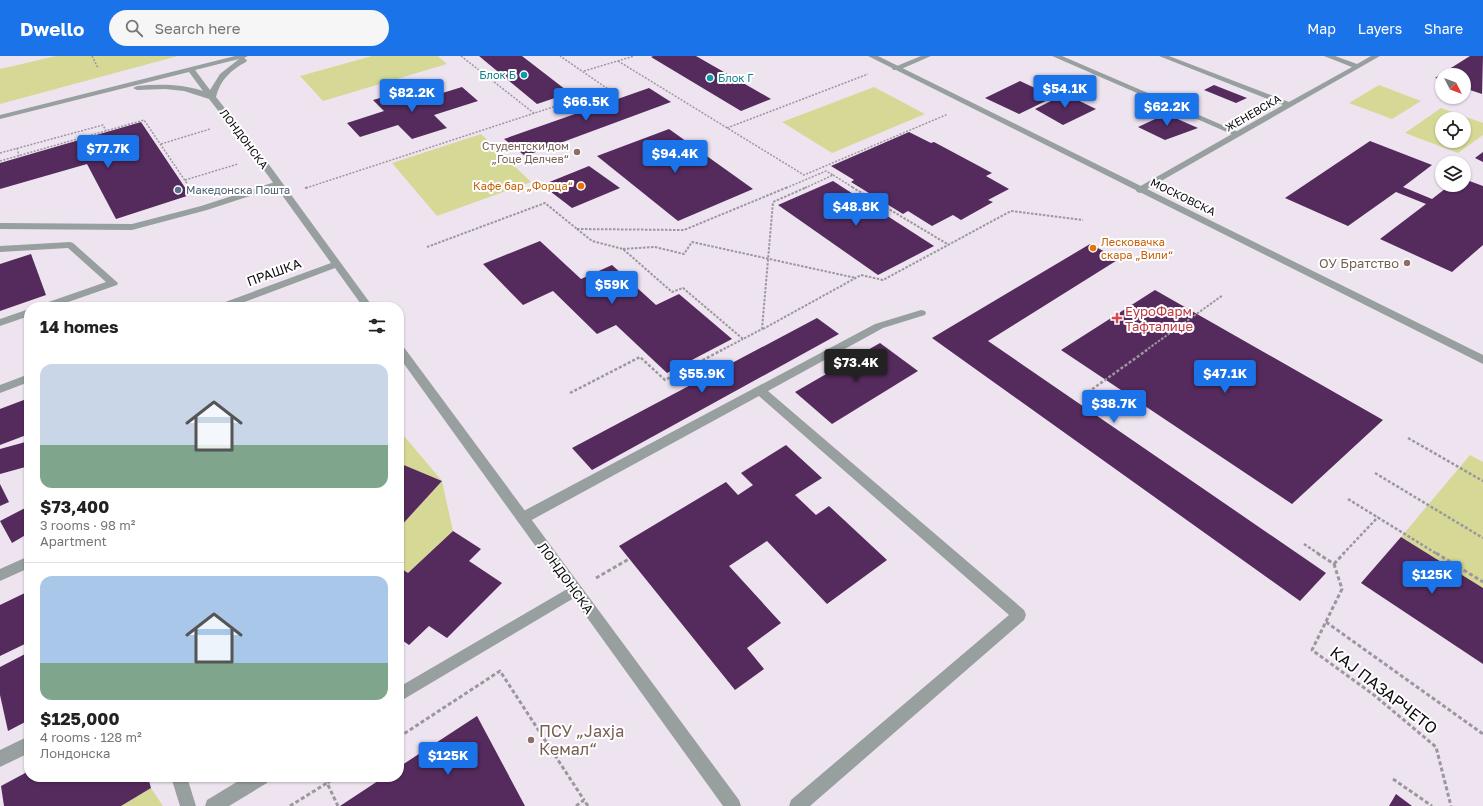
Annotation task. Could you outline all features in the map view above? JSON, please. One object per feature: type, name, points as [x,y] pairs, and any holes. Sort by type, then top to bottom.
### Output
[{"type":"street","points":[[0,117],[244,56]]},
{"type":"street","points":[[110,89],[155,87],[178,88],[194,90],[212,98],[213,90],[224,75],[231,68],[252,56]]},
{"type":"street","name":"МОСКОВСКА","points":[[872,56],[1483,360]]},
{"type":"street","points":[[894,67],[927,56]]},
{"type":"street","points":[[1056,56],[1239,134]]},
{"type":"street","points":[[1163,56],[1289,106]]},
{"type":"street","points":[[1328,56],[1357,66]]},
{"type":"street","name":"ЖЕНЕВСКА","points":[[1140,190],[1376,56]]},
{"type":"street","name":"ЛОНДОНСКА","points":[[190,70],[259,157],[364,302]]},
{"type":"street","points":[[0,226],[132,227],[204,208],[278,184]]},
{"type":"street","points":[[0,249],[70,245],[113,282],[58,302]]},
{"type":"street","name":"ПРАШКА","points":[[234,302],[337,264]]},
{"type":"street","points":[[523,518],[879,326],[921,313]]},
{"type":"street","points":[[0,323],[24,314]]},
{"type":"street","name":"ЛОНДОНСКА","points":[[404,356],[523,518],[574,591],[733,806]]},
{"type":"street","points":[[0,389],[24,380]]},
{"type":"street","points":[[760,390],[1020,616],[797,806]]},
{"type":"street","points":[[0,575],[24,564]]},
{"type":"street","points":[[404,692],[574,591]]},
{"type":"street","points":[[0,759],[24,747]]},
{"type":"street","points":[[181,782],[188,806]]},
{"type":"street","points":[[213,806],[253,782]]},
{"type":"path","points":[[92,56],[98,68]]},
{"type":"path","points":[[460,56],[535,114]]},
{"type":"path","points":[[286,194],[608,89],[560,56]]},
{"type":"path","points":[[584,72],[634,56]]},
{"type":"path","points":[[618,61],[804,175],[970,105]]},
{"type":"path","points":[[726,128],[894,67]]},
{"type":"path","points":[[0,161],[144,120],[195,194]]},
{"type":"path","points":[[161,144],[231,122]]},
{"type":"path","points":[[0,152],[103,124],[106,131]]},
{"type":"path","points":[[17,148],[19,156]]},
{"type":"path","points":[[185,180],[259,157]]},
{"type":"path","points":[[821,168],[948,245]]},
{"type":"path","points":[[577,229],[684,230],[826,171]]},
{"type":"path","points":[[762,329],[774,202],[833,175]]},
{"type":"path","points":[[427,247],[545,203],[592,241],[623,249],[655,247],[684,254],[692,242],[807,265],[856,278]]},
{"type":"path","points":[[570,393],[640,357],[665,380],[861,275],[883,280],[1011,211],[1083,220]]},
{"type":"path","points":[[623,249],[672,292],[683,288],[743,339]]},
{"type":"path","points":[[1084,395],[1223,295]]},
{"type":"path","points":[[1408,438],[1483,481]]},
{"type":"path","points":[[1374,473],[1483,538]]},
{"type":"path","points":[[1348,499],[1483,582]]},
{"type":"path","points":[[1304,544],[1334,564],[1378,517]]},
{"type":"path","points":[[574,591],[629,559]]},
{"type":"path","name":"КАЈ ПАЗАРЧЕТО","points":[[1334,564],[1342,589],[1312,650],[1374,695],[1436,747],[1451,806]]},
{"type":"path","name":"КАЈ ПАЗАРЧЕТО","points":[[1326,622],[1483,734]]},
{"type":"path","points":[[404,733],[500,672],[588,806]]},
{"type":"path","points":[[1393,779],[1432,806]]},
{"type":"path","points":[[290,806],[327,783],[338,806]]},
{"type":"path","points":[[576,806],[584,800]]},
{"type":"green space","points":[[56,56],[178,56],[0,104],[0,69]]},
{"type":"green space","points":[[372,56],[438,56],[447,64],[323,101],[300,76]]},
{"type":"green space","points":[[1379,85],[1421,101],[1392,119],[1349,103]]},
{"type":"green space","points":[[874,87],[925,114],[832,153],[782,122]]},
{"type":"green space","points":[[1441,108],[1452,112],[1435,112]]},
{"type":"green space","points":[[1435,112],[1435,144],[1405,133]]},
{"type":"green space","points":[[1471,119],[1483,123],[1483,135],[1471,144]]},
{"type":"green space","points":[[481,134],[531,182],[437,216],[392,163]]},
{"type":"green space","points":[[1445,148],[1465,148],[1458,153]]},
{"type":"green space","points":[[404,436],[442,481],[404,465]]},
{"type":"green space","points":[[1470,455],[1483,462],[1483,588],[1401,537]]},
{"type":"green space","points":[[442,481],[453,531],[408,573],[404,570],[404,523]]},
{"type":"green space","points":[[151,788],[163,806],[121,806]]},
{"type":"building","name":"Блок Б","points":[[479,56],[522,56],[570,93],[537,104]]},
{"type":"building","name":"Блок Г","points":[[696,56],[771,99],[741,111],[651,57]]},
{"type":"building","points":[[1470,56],[1483,56],[1482,94],[1471,90],[1471,68],[1451,68]]},
{"type":"building","points":[[1020,81],[1054,97],[1019,114],[985,98]]},
{"type":"building","points":[[1214,85],[1247,98],[1236,103],[1204,90]]},
{"type":"building","points":[[462,87],[478,101],[434,115],[447,128],[412,139],[398,125],[360,137],[347,123],[384,111],[373,100],[412,89],[423,99]]},
{"type":"building","points":[[649,88],[671,102],[525,156],[504,139]]},
{"type":"building","points":[[1065,94],[1096,109],[1063,125],[1035,109]]},
{"type":"building","points":[[1166,114],[1198,128],[1165,140],[1138,127]]},
{"type":"building","points":[[141,122],[190,195],[116,219],[87,164],[0,189],[0,163]]},
{"type":"building","points":[[669,129],[753,189],[678,221],[597,156]]},
{"type":"building","points":[[909,132],[931,143],[934,142],[992,173],[986,176],[1009,189],[988,200],[993,202],[961,220],[953,215],[932,226],[908,211],[903,214],[851,182],[854,180],[831,166]]},
{"type":"building","points":[[1370,141],[1432,165],[1403,187],[1432,199],[1441,192],[1471,192],[1471,182],[1483,186],[1483,245],[1452,272],[1380,239],[1426,204],[1396,192],[1348,226],[1285,198]]},
{"type":"building","points":[[1483,152],[1483,162],[1475,158]]},
{"type":"building","name":"Кaфе бар „Форца“","points":[[589,166],[620,188],[572,208],[542,185]]},
{"type":"building","points":[[833,181],[934,246],[878,275],[778,205]]},
{"type":"building","points":[[540,241],[581,279],[612,265],[656,305],[679,294],[732,339],[667,373],[616,325],[597,334],[553,291],[523,305],[483,264]]},
{"type":"building","points":[[1090,244],[1119,259],[988,341],[1326,573],[1300,601],[932,338]]},
{"type":"building","points":[[31,254],[46,295],[0,311],[0,264]]},
{"type":"building","points":[[1155,290],[1383,420],[1292,504],[1061,350]]},
{"type":"building","points":[[817,318],[839,334],[592,470],[572,448]]},
{"type":"building","points":[[880,343],[918,371],[832,424],[795,392]]},
{"type":"building","points":[[24,400],[24,436],[0,445],[0,409]]},
{"type":"building","points":[[24,442],[24,467],[0,474],[0,449]]},
{"type":"building","points":[[786,445],[822,478],[795,495],[816,515],[829,506],[887,560],[827,604],[767,541],[729,566],[781,623],[747,648],[764,669],[735,690],[619,546],[726,482],[738,495],[753,485],[741,473]]},
{"type":"building","points":[[404,465],[442,481],[404,523]]},
{"type":"building","points":[[0,484],[9,502],[0,506]]},
{"type":"building","points":[[24,509],[24,536],[12,543],[0,521]]},
{"type":"building","points":[[453,531],[481,549],[469,561],[502,583],[447,638],[429,626],[409,645],[404,642],[404,570],[408,573]]},
{"type":"building","points":[[1401,537],[1483,588],[1483,664],[1361,583]]},
{"type":"building","points":[[24,593],[24,644],[0,656],[0,605]]},
{"type":"building","points":[[24,655],[24,723],[8,731],[0,695],[0,667]]},
{"type":"building","points":[[477,716],[525,806],[340,806],[376,782],[404,782],[404,764]]},
{"type":"building","points":[[24,774],[24,782],[149,782],[151,788],[121,806],[4,806],[1,786]]},
{"type":"building","points":[[1396,794],[1412,806],[1389,806]]},
{"type":"place","name":"Блок Б","points":[[524,75]]},
{"type":"place","name":"Блок Г","points":[[710,78]]},
{"type":"place","name":"Студентски дом „Гоце Делчев“","points":[[577,152]]},
{"type":"place","name":"Кaфе бар „Форца“","points":[[581,186]]},
{"type":"place","name":"Македонска Пошта","points":[[178,190]]},
{"type":"place","name":"Лесковачка скара „Вили“","points":[[1093,248]]},
{"type":"place","name":"ОУ Братство","points":[[1407,263]]},
{"type":"place","name":"ЕуроФарм Тафталиџе","points":[[1117,318]]},
{"type":"place","name":"ПСУ „Јахја Кемал“","points":[[531,740]]}]
